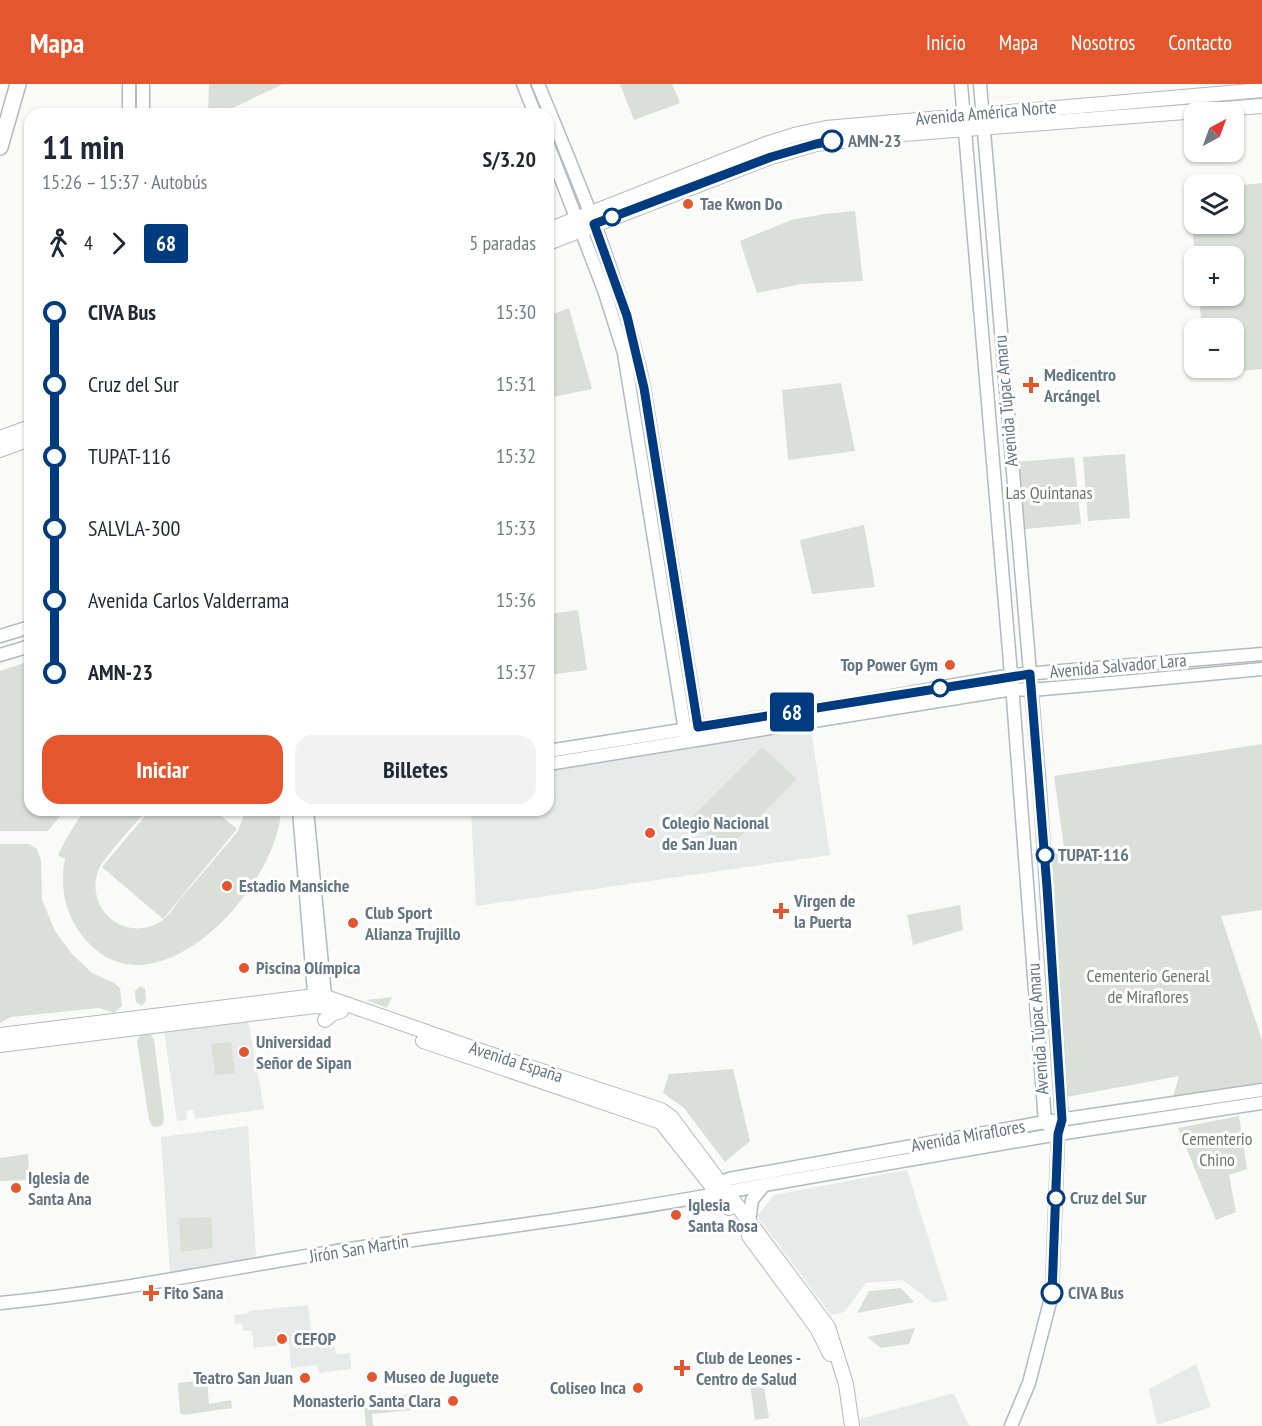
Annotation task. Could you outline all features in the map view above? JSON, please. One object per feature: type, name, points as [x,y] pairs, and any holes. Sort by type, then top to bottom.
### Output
[{"type":"highway","points":[[0,147],[18,84]]},
{"type":"main road","name":"Avenida América Norte","points":[[554,229],[586,222],[792,150],[935,125],[964,115],[1185,97],[1259,88]]},
{"type":"main road","points":[[1185,97],[1185,102]]},
{"type":"main road","name":"Avenida América Norte","points":[[1244,107],[1261,106]]},
{"type":"main road","name":"Avenida América Norte","points":[[935,125],[965,130],[1184,111]]},
{"type":"main road","name":"Avenida América Norte","points":[[554,240],[586,222]]},
{"type":"main road","points":[[0,438],[24,429]]},
{"type":"main road","points":[[0,450],[24,441]]},
{"type":"main road","name":"Avenida España","points":[[0,1035],[321,1005],[487,1053],[661,1110],[671,1117],[824,1341],[840,1389],[845,1426]]},
{"type":"main road","name":"Avenida España","points":[[0,1046],[321,1005],[332,1014],[341,1011],[488,1064],[661,1122],[749,1221],[828,1327],[846,1384],[852,1426]]},
{"type":"street","points":[[7,121],[16,114],[26,84]]},
{"type":"street","points":[[129,84],[129,108]]},
{"type":"street","points":[[143,84],[143,108]]},
{"type":"street","points":[[523,84],[533,108]]},
{"type":"street","points":[[538,84],[546,108]]},
{"type":"street","points":[[962,88],[980,88]]},
{"type":"street","name":"Avenida Túpac Amaru","points":[[962,88],[1012,675],[1044,1122],[1058,1134],[1062,1120],[1047,887],[980,88]]},
{"type":"street","points":[[1259,88],[1261,106]]},
{"type":"street","points":[[554,130],[586,222],[624,353],[686,735]]},
{"type":"street","points":[[554,157],[586,222],[627,316],[642,376],[699,733]]},
{"type":"street","points":[[0,636],[24,629]]},
{"type":"street","points":[[0,656],[24,648]]},
{"type":"street","name":"Avenida Salvador Lara","points":[[699,733],[1012,675],[1262,654]]},
{"type":"street","points":[[1121,666],[1123,682]]},
{"type":"street","name":"Avenida Salvador Lara","points":[[554,750],[686,735],[1013,689],[1031,690],[1262,669]]},
{"type":"street","name":"Avenida Salvador Lara","points":[[554,763],[590,758],[686,735]]},
{"type":"street","points":[[588,745],[590,758]]},
{"type":"street","points":[[300,816],[321,1005]]},
{"type":"street","points":[[307,816],[321,1005]]},
{"type":"street","points":[[1038,1049],[1057,1047]]},
{"type":"street","name":"Avenida Miraflores","points":[[720,1188],[764,1185],[1058,1134],[1262,1090]]},
{"type":"street","name":"Avenida Miraflores","points":[[720,1188],[1044,1122],[1262,1103]]},
{"type":"street","points":[[1011,1426],[1029,1383],[1052,1294],[1058,1134]]},
{"type":"street","points":[[950,1140],[952,1153]]},
{"type":"street","points":[[749,1221],[752,1200],[764,1185]]},
{"type":"street","name":"Jirón San Martín","points":[[0,1303],[64,1297],[349,1250],[502,1228],[720,1188]]},
{"type":"shaded area","name":"Colegio Nacional de San Juan","points":[[810,723],[830,855],[476,906],[471,816],[554,816],[554,764]]},
{"type":"shaded area","points":[[248,1019],[264,1109],[195,1119],[193,1109],[186,1111],[187,1120],[177,1121],[164,1031]]},
{"type":"shaded area","points":[[248,1126],[256,1258],[170,1273],[161,1137]]},
{"type":"shaded area","points":[[907,1170],[948,1300],[933,1303],[903,1280],[866,1283],[844,1312],[831,1315],[757,1216],[774,1195]]},
{"type":"shaded area","name":"CEFOP","points":[[308,1305],[313,1345],[321,1344],[320,1340],[333,1339],[336,1354],[350,1353],[351,1369],[319,1373],[317,1365],[291,1368],[289,1344],[254,1348],[252,1331],[243,1331],[242,1323],[235,1324],[234,1315],[249,1313],[249,1311]]},
{"type":"shaded area","points":[[1196,1364],[1211,1407],[1157,1425],[1149,1389]]},
{"type":"shaded area","points":[[954,1393],[969,1426],[861,1426],[860,1419]]},
{"type":"green space","points":[[209,84],[281,84],[233,108],[208,108]]},
{"type":"green space","points":[[620,84],[672,84],[680,103],[634,120]]},
{"type":"green space","points":[[1262,183],[1262,369],[1244,371],[1244,318],[1201,318],[1200,306],[1244,306],[1244,246],[1194,246],[1193,234],[1244,234],[1244,185]]},
{"type":"green space","points":[[855,211],[863,281],[801,284],[757,293],[740,241],[791,220]]},
{"type":"green space","points":[[569,308],[592,389],[554,397],[554,314]]},
{"type":"green space","points":[[841,383],[855,451],[788,460],[782,390]]},
{"type":"green space","points":[[1125,454],[1130,518],[1088,521],[1083,457]]},
{"type":"green space","name":"Las Quintanas","points":[[1074,457],[1081,524],[1025,529],[1017,462]]},
{"type":"green space","points":[[864,525],[875,587],[812,594],[800,540]]},
{"type":"green space","points":[[578,610],[587,670],[554,674],[554,613]]},
{"type":"green space","points":[[24,663],[24,816],[60,816],[48,831],[0,831],[0,671]]},
{"type":"green space","name":"Cementerio General de Miraflores","points":[[1262,744],[1262,910],[1221,916],[1262,1040],[1262,1089],[1171,1104],[1179,1076],[1067,1097],[1044,849],[1064,847],[1054,776]]},
{"type":"green space","points":[[762,747],[797,779],[725,852],[690,819]]},
{"type":"green space","name":"Estadio Mansiche","points":[[80,816],[142,816],[101,865],[95,885],[102,909],[111,919],[133,928],[146,927],[160,922],[169,914],[238,831],[243,816],[280,816],[274,842],[258,875],[235,908],[206,936],[174,956],[141,965],[109,958],[80,933],[70,915],[63,888],[65,859],[58,855]]},
{"type":"green space","points":[[145,816],[221,816],[237,829],[163,919],[102,867]]},
{"type":"green space","points":[[0,844],[28,844],[37,849],[41,861],[42,900],[55,931],[71,953],[92,973],[120,988],[122,1006],[114,1013],[99,1008],[11,1017],[0,1023]]},
{"type":"green space","points":[[960,905],[963,930],[913,945],[907,915]]},
{"type":"green space","points":[[140,986],[145,989],[146,1000],[142,1006],[136,1002],[135,991]]},
{"type":"green space","points":[[392,997],[387,1008],[366,1000]]},
{"type":"green space","points":[[145,1032],[154,1040],[164,1118],[163,1124],[158,1127],[152,1126],[149,1120],[137,1041]]},
{"type":"green space","points":[[231,1042],[235,1073],[215,1075],[211,1044]]},
{"type":"green space","points":[[733,1069],[750,1141],[725,1162],[684,1108],[663,1093],[669,1074]]},
{"type":"green space","name":"Cementerio Chino","points":[[1239,1116],[1247,1169],[1229,1175],[1236,1212],[1216,1220],[1178,1128]]},
{"type":"green space","points":[[28,1154],[29,1180],[0,1181],[0,1158]]},
{"type":"green space","points":[[211,1217],[213,1248],[181,1252],[179,1218]]},
{"type":"green space","points":[[901,1288],[914,1302],[857,1313],[869,1291]]},
{"type":"green space","points":[[915,1328],[909,1344],[881,1348],[867,1337]]},
{"type":"green space","points":[[762,1374],[769,1418],[755,1420],[749,1376]]},
{"type":"green space","points":[[207,1380],[209,1404],[231,1400],[232,1408],[183,1415],[180,1413],[178,1383]]},
{"type":"green space","points":[[410,1394],[412,1410],[372,1414],[373,1426],[366,1426],[364,1405],[366,1401]]},
{"type":"bus line","name":"68","points":[[832,141],[771,157],[594,224],[627,316],[637,353],[698,727],[1012,675],[1030,674],[1062,1120],[1058,1134],[1052,1293]]},
{"type":"place","name":"AMN-23","points":[[832,141]]},
{"type":"place","name":"Tae Kwon Do","points":[[688,204]]},
{"type":"place","name":"Medicentro Arcángel","points":[[1031,385]]},
{"type":"place","name":"Top Power Gym","points":[[950,665]]},
{"type":"place","name":"Colegio Nacional de San Juan","points":[[650,833]]},
{"type":"place","name":"TUPAT-116","points":[[1045,855]]},
{"type":"place","name":"Estadio Mansiche","points":[[227,886]]},
{"type":"place","name":"Virgen de la Puerta","points":[[781,911]]},
{"type":"place","name":"Club Sport Alianza Trujillo","points":[[353,923]]},
{"type":"place","name":"Piscina Olímpica","points":[[244,968]]},
{"type":"place","name":"Universidad Señor de Sipan","points":[[244,1052]]},
{"type":"place","name":"Iglesia de Santa Ana","points":[[16,1188]]},
{"type":"place","name":"Cruz del Sur","points":[[1056,1198]]},
{"type":"place","name":"Iglesia Santa Rosa","points":[[676,1215]]},
{"type":"place","name":"Fito Sana","points":[[151,1293]]},
{"type":"place","name":"CIVA Bus","points":[[1052,1293]]},
{"type":"place","name":"CEFOP","points":[[282,1339]]},
{"type":"place","name":"Club de Leones - Centro de Salud","points":[[682,1368]]},
{"type":"place","name":"Museo de Juguete","points":[[372,1377]]},
{"type":"place","name":"Teatro San Juan","points":[[305,1378]]},
{"type":"place","name":"Coliseo Inca","points":[[638,1388]]},
{"type":"place","name":"Monasterio Santa Clara","points":[[453,1401]]}]
